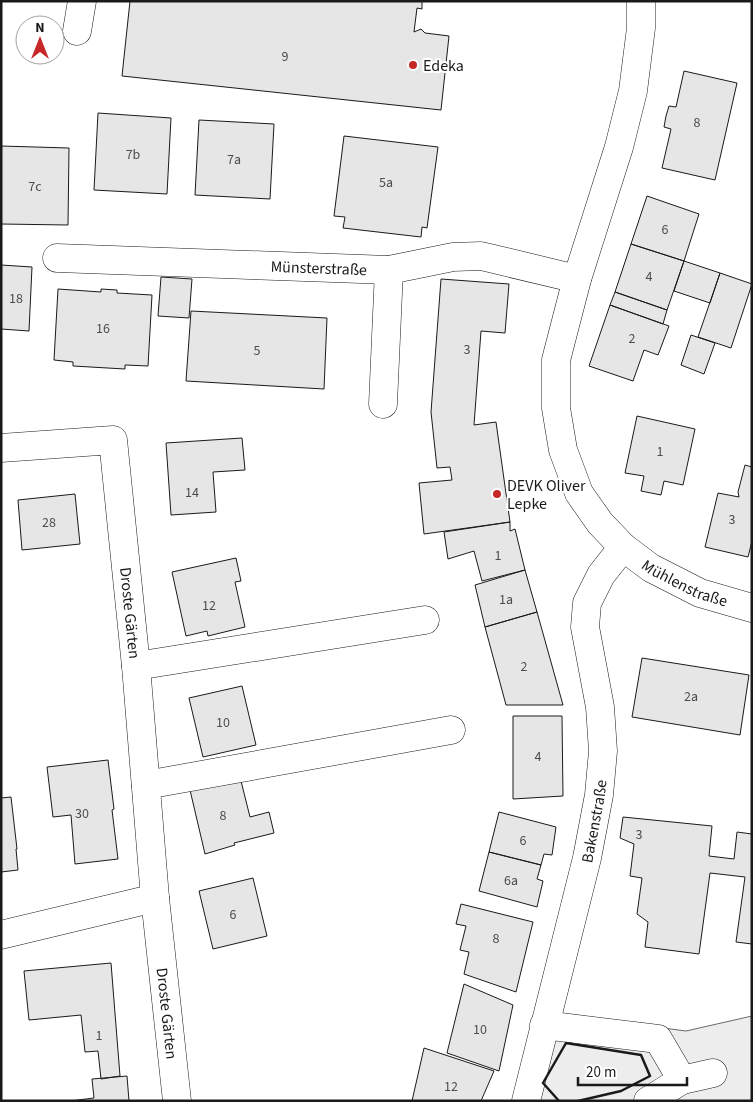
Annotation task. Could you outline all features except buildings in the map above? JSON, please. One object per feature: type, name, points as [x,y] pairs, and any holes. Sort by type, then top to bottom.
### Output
[{"type":"street","points":[[76,31],[82,1]]},
{"type":"street","points":[[623,547],[600,523],[579,493],[563,450],[556,408],[556,360],[577,280],[619,147],[633,91],[641,28],[641,1]]},
{"type":"street","name":"Münsterstraße","points":[[57,258],[389,270],[453,256],[481,256],[577,280]]},
{"type":"street","points":[[383,404],[389,270]]},
{"type":"street","name":"Droste Gärten","points":[[1,448],[113,440],[136,666],[155,898],[177,1101]]},
{"type":"street","name":"Mühlenstraße","points":[[623,547],[651,568],[700,593],[752,608]]},
{"type":"street","name":"Bakenstraße","points":[[526,1101],[587,858],[599,795],[603,752],[601,716],[585,627],[587,603],[601,575],[623,547]]},
{"type":"street","points":[[136,666],[425,620]]},
{"type":"street","points":[[146,785],[451,730]]},
{"type":"street","points":[[1,935],[155,898]]},
{"type":"street","points":[[544,1025],[658,1039],[682,1080]]},
{"type":"street","points":[[648,1101],[682,1080],[713,1072]]},
{"type":"shaded area","points":[[541,1012],[686,1031],[752,1016],[752,1101],[520,1101]]},
{"type":"wall","points":[[559,1101],[543,1083],[566,1043],[641,1055],[650,1076],[621,1091],[578,1101]]},
{"type":"place","name":"Edeka","points":[[413,65]]},
{"type":"place","name":"DEVK Oliver Lepke","points":[[497,494]]}]
